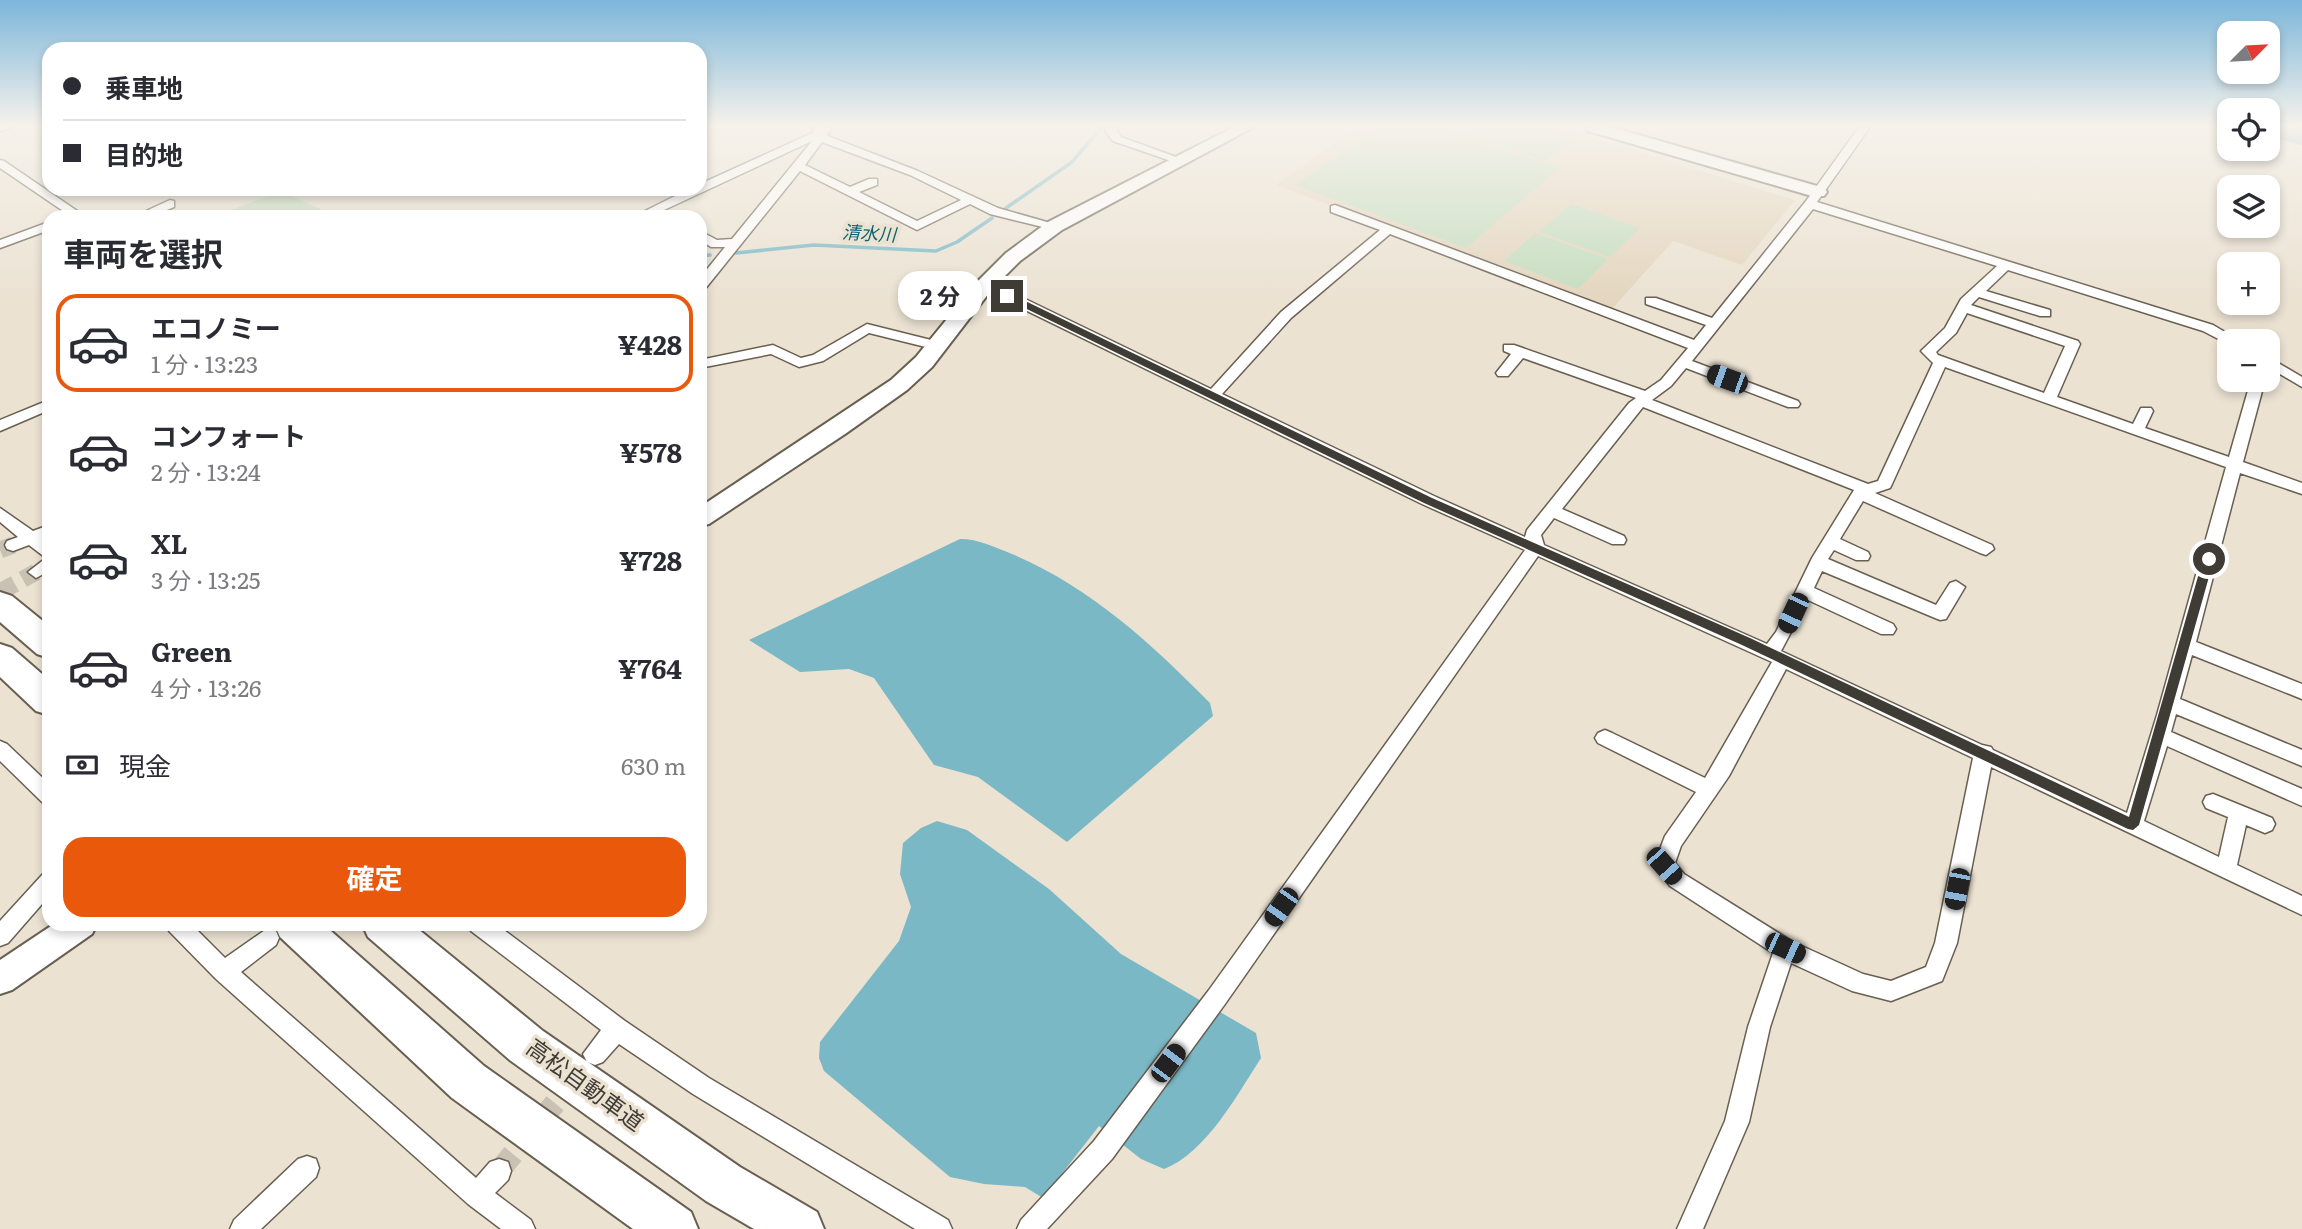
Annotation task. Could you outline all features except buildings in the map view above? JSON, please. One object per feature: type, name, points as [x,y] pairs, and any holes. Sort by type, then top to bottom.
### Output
[{"type":"highway","points":[[0,604],[42,639]]},
{"type":"highway","points":[[0,657],[42,695]]},
{"type":"highway","points":[[281,931],[468,1082],[674,1229]]},
{"type":"highway","name":"高松自動車道","points":[[390,931],[527,1045],[723,1184],[800,1229]]},
{"type":"street","points":[[707,278],[783,184]]},
{"type":"street","points":[[834,184],[917,226],[970,200]]},
{"type":"street","points":[[849,192],[867,184]]},
{"type":"street","points":[[938,184],[1009,216],[1055,226]]},
{"type":"street","points":[[707,514],[870,407],[924,362],[985,285],[1013,257],[1055,226],[1136,184]]},
{"type":"street","points":[[1772,184],[2006,265],[2217,333]]},
{"type":"street","points":[[1030,1229],[1103,1150],[1217,998],[1535,547],[1533,534],[1634,406],[1666,383],[1824,184]]},
{"type":"street","points":[[48,196],[68,210]]},
{"type":"street","points":[[654,210],[684,196]]},
{"type":"street","points":[[156,210],[170,204]]},
{"type":"street","points":[[1335,209],[1696,346]]},
{"type":"street","points":[[0,244],[42,229]]},
{"type":"street","points":[[1214,394],[1286,316],[1389,229]]},
{"type":"street","points":[[707,239],[715,244],[737,242]]},
{"type":"street","points":[[2006,265],[1963,307],[1951,330],[1928,351],[1929,354],[1940,362],[2302,489]]},
{"type":"street","points":[[985,285],[1428,500],[1984,752],[2302,906]]},
{"type":"street","points":[[1977,292],[2045,313]]},
{"type":"street","points":[[1651,301],[1715,323]]},
{"type":"street","points":[[1963,307],[2073,344],[2048,401]]},
{"type":"street","points":[[707,363],[773,349],[799,363],[818,358],[867,328],[938,346]]},
{"type":"street","points":[[1503,373],[1514,350],[1644,399],[1864,492],[1986,549]]},
{"type":"street","points":[[1682,362],[1793,404]]},
{"type":"street","points":[[1940,362],[1884,484],[1864,492],[1818,562],[1783,635],[1776,656],[1709,789],[1672,842],[1664,866],[1677,880],[1785,948],[1860,984],[1891,992],[1934,974],[1946,943],[1984,752]]},
{"type":"street","points":[[2280,369],[2302,383]]},
{"type":"street","points":[[2133,825],[2170,703],[2232,465],[2254,392]]},
{"type":"street","points":[[0,426],[42,408]]},
{"type":"street","points":[[2136,432],[2146,411]]},
{"type":"street","points":[[1552,511],[1618,540]]},
{"type":"street","points":[[0,513],[42,547]]},
{"type":"street","points":[[13,545],[42,534]]},
{"type":"street","points":[[1830,541],[1862,556]]},
{"type":"street","points":[[1818,562],[1940,614],[1956,587]]},
{"type":"street","points":[[1804,591],[1887,629]]},
{"type":"street","points":[[2186,645],[2302,692]]},
{"type":"street","points":[[2170,703],[2302,758]]},
{"type":"street","points":[[2160,735],[2302,797]]},
{"type":"street","points":[[1605,738],[1709,789]]},
{"type":"street","points":[[0,749],[42,789]]},
{"type":"street","points":[[2213,802],[2265,824]]},
{"type":"street","points":[[2226,870],[2239,813]]},
{"type":"street","points":[[0,936],[42,889]]},
{"type":"street","points":[[0,979],[71,931]]},
{"type":"street","points":[[184,931],[224,972],[477,1195],[522,1229]]},
{"type":"street","points":[[224,972],[281,931]]},
{"type":"street","points":[[488,931],[617,1029],[701,1086],[939,1229]]},
{"type":"street","points":[[1690,1229],[1737,1122],[1759,1027],[1785,948]]},
{"type":"street","points":[[595,1055],[617,1029]]},
{"type":"street","points":[[243,1229],[307,1168]]},
{"type":"street","points":[[477,1195],[499,1171]]},
{"type":"shaded area","points":[[1744,184],[1795,200],[1742,265],[1673,241],[1611,310],[1276,185]]},
{"type":"green space","points":[[1297,184],[1540,184],[1466,248]]},
{"type":"green space","points":[[267,196],[291,196],[322,210],[231,210]]},
{"type":"green space","points":[[1571,204],[1640,228],[1610,257],[1539,232]]},
{"type":"green space","points":[[1535,233],[1608,259],[1578,289],[1504,261]]},
{"type":"water","points":[[960,539],[980,542],[1012,554],[1068,583],[1142,638],[1210,703],[1213,716],[1067,842],[978,777],[934,765],[874,678],[849,669],[800,672],[749,640]]},
{"type":"water","points":[[937,821],[967,830],[1049,889],[1121,954],[1256,1033],[1261,1058],[1231,1105],[1194,1150],[1164,1169],[1141,1159],[1099,1126],[1043,1198],[1025,1187],[984,1184],[950,1177],[824,1071],[819,1058],[820,1042],[899,941],[911,907],[900,874],[903,843],[921,828]]},
{"type":"waterway","name":"清水川","points":[[1006,208],[1040,184]]},
{"type":"waterway","name":"清水川","points":[[736,253],[814,245],[936,251],[957,242],[992,218]]},
{"type":"tunnel","points":[[0,550],[13,545]]},
{"type":"tunnel","points":[[0,592],[36,572]]},
{"type":"tunnel","points":[[499,1171],[575,1079]]},
{"type":"route","points":[[1007,296],[1428,500],[1746,642],[1984,752],[2133,825],[2209,559]]}]
